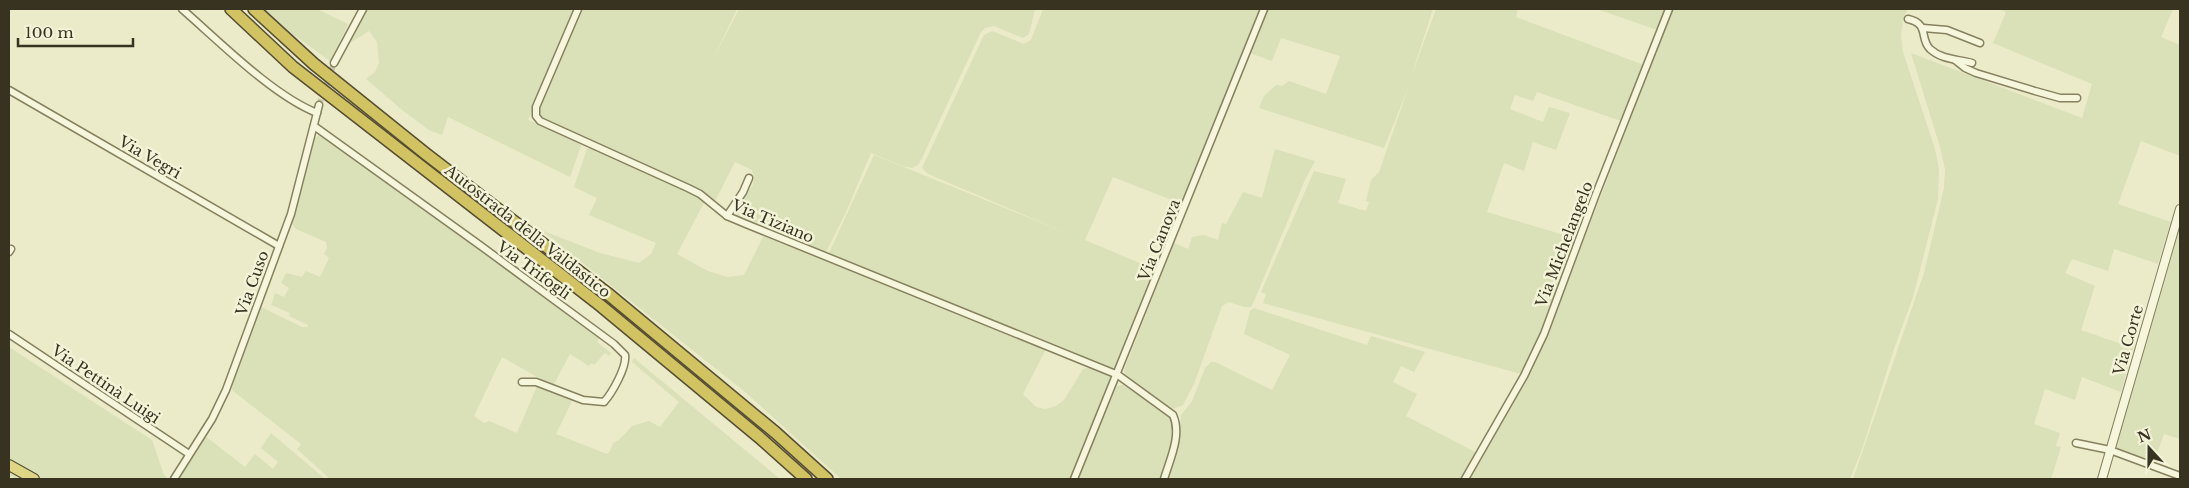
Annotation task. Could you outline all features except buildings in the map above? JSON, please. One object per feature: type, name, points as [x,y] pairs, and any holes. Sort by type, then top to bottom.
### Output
[{"type":"highway","name":"Autostrada della Valdastico","points":[[231,9],[293,66],[601,306],[760,437],[806,479]]},
{"type":"highway","name":"Autostrada della Valdastico","points":[[254,9],[321,70],[607,294],[776,433],[827,479]]},
{"type":"highway","points":[[9,465],[34,479]]},
{"type":"street","points":[[182,9],[275,88],[317,113]]},
{"type":"street","points":[[334,64],[363,9]]},
{"type":"street","name":"Via Tiziano","points":[[578,9],[538,102],[535,112],[538,118],[548,126],[700,194],[727,216],[1118,376],[1175,418],[1176,436],[1164,479]]},
{"type":"street","name":"Via Canova","points":[[1074,479],[1118,376],[1264,9]]},
{"type":"street","name":"Via Michelangelo","points":[[1465,479],[1524,376],[1544,334],[1596,194],[1669,9]]},
{"type":"street","points":[[1908,19],[1914,20],[1923,28],[1947,30],[1980,43]]},
{"type":"street","points":[[1923,28],[1926,43],[1932,50],[1955,60],[1972,63]]},
{"type":"street","points":[[1955,60],[1965,68],[1976,73],[2048,95],[2066,99],[2077,98]]},
{"type":"street","points":[[2040,87],[2048,95]]},
{"type":"street","name":"Via Vegri","points":[[9,90],[279,246]]},
{"type":"street","name":"Via Cuso","points":[[174,479],[220,404],[293,205],[319,105]]},
{"type":"street","name":"Via Trifogli","points":[[314,126],[517,272],[614,344],[625,356],[624,366],[612,392],[604,402],[583,400],[536,382],[522,382]]},
{"type":"street","points":[[727,216],[744,192],[749,178]]},
{"type":"street","name":"Via Corte","points":[[2102,479],[2180,209]]},
{"type":"street","name":"Via Pettinà Luigi","points":[[9,334],[189,454]]},
{"type":"street","points":[[2076,443],[2110,450],[2180,476]]},
{"type":"green space","points":[[264,9],[317,9],[348,24],[330,61],[290,32]]},
{"type":"green space","points":[[367,9],[576,9],[528,120],[579,141],[581,146],[570,177],[448,117],[442,135],[429,130],[401,109],[366,79],[375,72],[379,63],[377,42],[369,31],[350,43]]},
{"type":"green space","points":[[581,9],[737,9],[713,59],[739,9],[1035,9],[1029,34],[1023,38],[994,26],[985,28],[981,32],[921,160],[918,165],[912,168],[902,166],[707,83],[871,153],[846,212],[825,254],[743,221],[737,216],[735,213],[737,207],[753,185],[754,177],[752,170],[735,162],[714,203],[547,123],[541,118],[539,109],[542,100]]},
{"type":"green space","points":[[1043,9],[1260,9],[1182,204],[1113,177],[1085,240],[1156,270],[1117,366],[1111,369],[828,255],[874,155],[1069,234],[928,174],[922,168],[984,35],[992,31],[1024,44],[1031,40]]},
{"type":"green space","points":[[1267,9],[1433,9],[1410,80],[1436,9],[1518,9],[1516,17],[1644,65],[1621,121],[1537,92],[1533,101],[1515,95],[1510,109],[1543,122],[1549,107],[1570,113],[1556,150],[1533,142],[1524,171],[1504,163],[1487,212],[1577,239],[1534,349],[1521,374],[1263,303],[1266,294],[1261,292],[1314,171],[1346,179],[1338,203],[1366,211],[1369,202],[1366,201],[1371,180],[1379,172],[1409,86],[1384,148],[1259,108],[1264,96],[1276,85],[1282,86],[1289,81],[1326,94],[1340,56],[1281,38],[1272,61],[1250,53]]},
{"type":"green space","points":[[1597,9],[1665,9],[1657,30]]},
{"type":"green space","points":[[1673,9],[1908,9],[1903,20],[1901,35],[1903,52],[1935,149],[1939,169],[1938,199],[1913,297],[1861,452],[1850,479],[1470,479],[1532,371],[1543,346]]},
{"type":"green space","points":[[1999,9],[2173,9],[2161,37],[2180,45],[2180,156],[2141,141],[2118,204],[2171,222],[2158,264],[2114,249],[2108,271],[2072,259],[2065,273],[2095,286],[2081,330],[2133,348],[2121,392],[2082,377],[2075,400],[2045,389],[2034,424],[2060,433],[2056,446],[2061,447],[2051,479],[1853,479],[1924,273],[1944,188],[1945,169],[1940,147],[1911,53],[2082,118],[2092,84],[1993,43],[2006,12]]},
{"type":"green space","points":[[319,135],[486,252],[600,337],[597,342],[611,353],[609,356],[605,353],[594,365],[591,363],[589,366],[570,354],[553,386],[502,357],[474,416],[484,423],[489,421],[517,433],[537,386],[540,386],[573,399],[556,434],[607,454],[613,443],[619,440],[632,426],[649,421],[660,427],[679,402],[632,362],[634,358],[780,479],[330,479],[297,449],[301,444],[233,391],[232,387],[261,307],[302,327],[308,327],[308,325],[289,316],[290,313],[271,305],[275,293],[284,297],[289,288],[281,283],[286,273],[302,277],[306,271],[320,277],[329,258],[324,254],[327,248],[326,242],[296,229],[291,223],[315,138]]},
{"type":"green space","points":[[592,147],[691,192],[705,201],[677,254],[708,271],[727,277],[744,275],[764,235],[1046,349],[1023,394],[1036,407],[1045,409],[1056,406],[1064,400],[1083,369],[1090,367],[1109,374],[1110,379],[1107,389],[1070,479],[841,479],[744,391],[541,230],[600,253],[639,263],[651,254],[656,243],[589,215],[597,198],[574,187],[587,149]]},
{"type":"green space","points":[[1275,149],[1315,161],[1304,182],[1251,307],[1244,307],[1229,302],[1222,306],[1194,384],[1183,405],[1173,409],[1133,384],[1126,378],[1124,370],[1174,243],[1188,249],[1192,237],[1204,235],[1218,240],[1222,223],[1226,224],[1243,192],[1262,198]]},
{"type":"green space","points":[[2180,225],[2180,439],[2164,434],[2154,462],[2118,451],[2114,445]]},
{"type":"green space","points":[[1254,308],[1367,345],[1371,336],[1425,352],[1414,372],[1401,366],[1393,382],[1417,394],[1406,416],[1477,453],[1462,479],[1166,479],[1179,438],[1181,415],[1192,401],[1205,368],[1211,362],[1215,362],[1272,390],[1290,355],[1244,334],[1250,311]]},
{"type":"green space","points":[[9,347],[152,440],[164,475],[167,477],[165,479],[18,479],[9,476]]},
{"type":"green space","points":[[1123,385],[1171,417],[1174,432],[1173,439],[1161,479],[1078,479],[1115,390],[1117,386]]},
{"type":"green space","points":[[271,433],[325,479],[179,479],[205,436],[245,467],[255,454],[273,469],[278,462],[261,448]]},
{"type":"tunnel","points":[[319,105],[334,63]]}]
